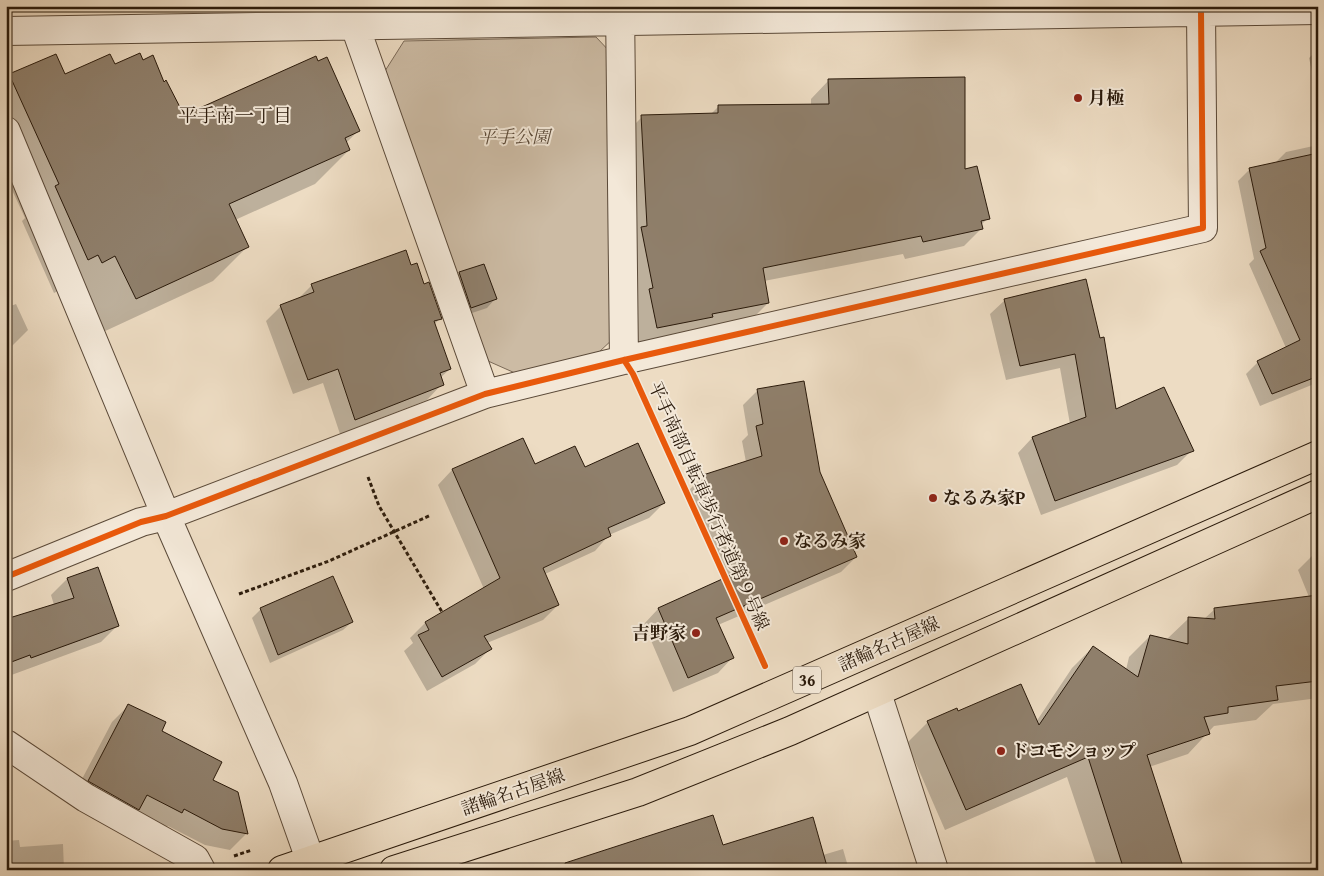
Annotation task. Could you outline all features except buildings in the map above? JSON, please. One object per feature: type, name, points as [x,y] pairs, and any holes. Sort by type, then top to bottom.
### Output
[{"type":"main road","name":"諸輪名古屋線","points":[[282,870],[309,866],[690,731],[1318,455]]},
{"type":"main road","name":"諸輪名古屋線","points":[[394,870],[638,792],[790,731],[1318,494]]},
{"type":"street","points":[[6,31],[355,26],[620,14],[1318,10]]},
{"type":"street","points":[[6,577],[141,522],[166,516],[485,394],[624,360],[1203,228],[1201,11]]},
{"type":"street","points":[[620,14],[624,360]]},
{"type":"street","points":[[355,26],[485,394]]},
{"type":"street","points":[[6,131],[166,516],[283,783],[309,866]]},
{"type":"street","points":[[877,693],[934,870]]},
{"type":"street","points":[[6,744],[86,798],[195,859],[213,864]]},
{"type":"path","points":[[366,474],[379,506],[442,612]]},
{"type":"path","points":[[206,605],[329,561],[431,515]]},
{"type":"path","points":[[213,864],[260,848]]},
{"type":"green space","name":"平手公園","points":[[596,37],[612,54],[615,337],[599,352],[515,373],[488,361],[385,71],[404,41]]},
{"type":"cycle path","points":[[6,577],[141,522],[166,516],[485,394],[624,360],[1203,228],[1201,11]]},
{"type":"cycle path","name":"平手南部自転車歩行者道第９号線","points":[[624,360],[633,374],[765,666]]},
{"type":"place","name":"月極","points":[[1078,98]]},
{"type":"place","name":"なるみ家P","points":[[933,498]]},
{"type":"place","name":"なるみ家","points":[[784,541]]},
{"type":"place","name":"吉野家","points":[[696,633]]},
{"type":"place","name":"ドコモショップ","points":[[1001,751]]},
{"type":"district","name":"平手南一丁目","points":[[235,115]]}]
